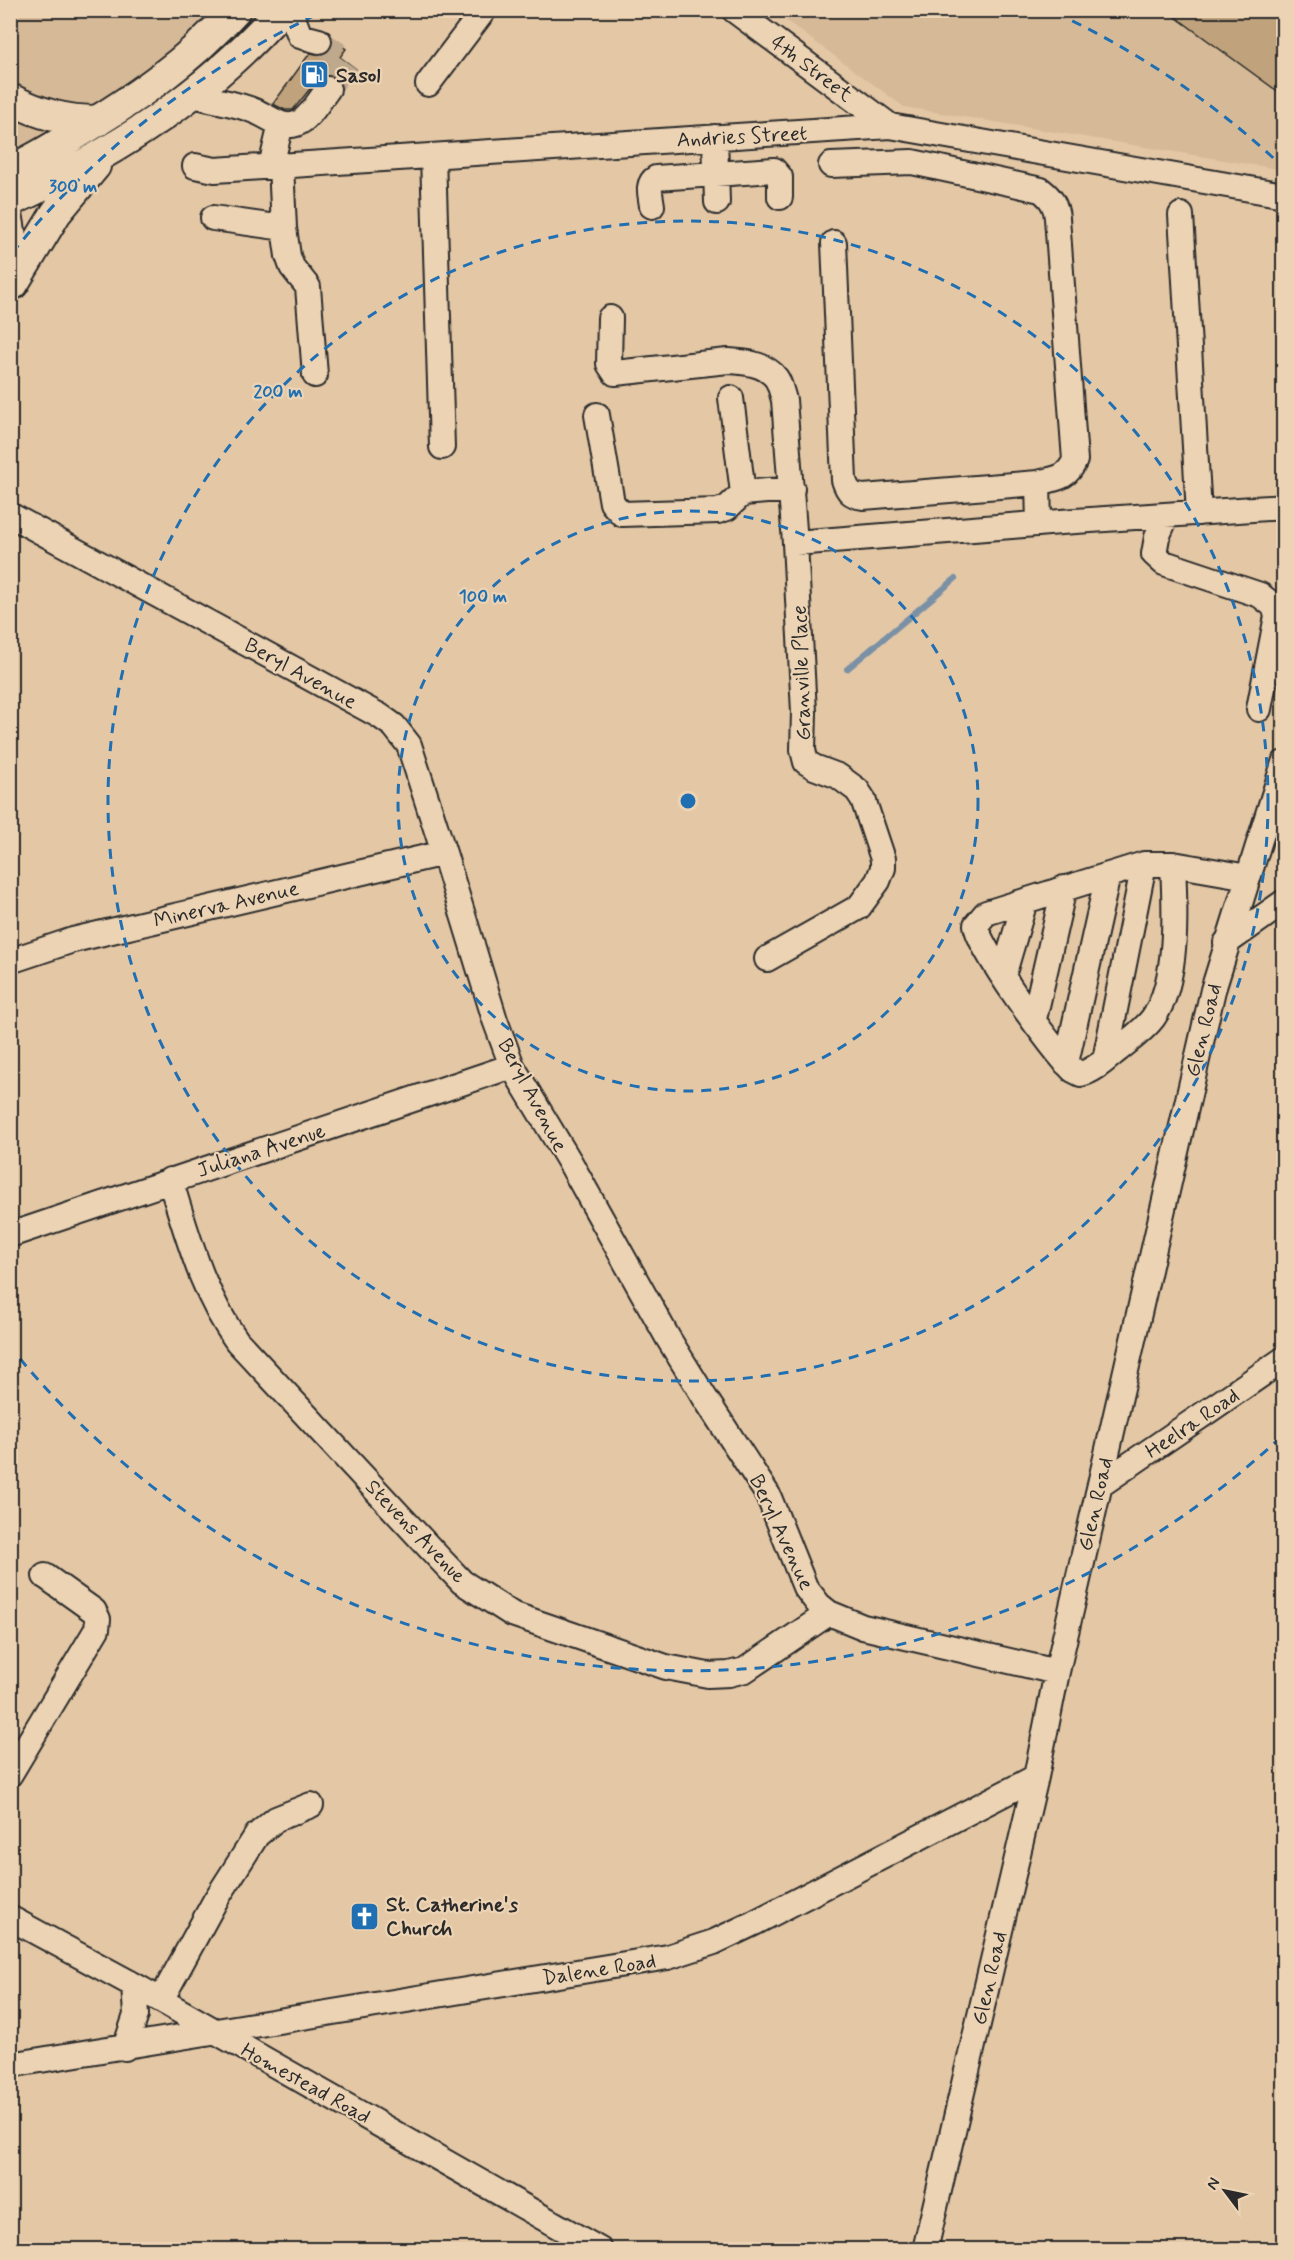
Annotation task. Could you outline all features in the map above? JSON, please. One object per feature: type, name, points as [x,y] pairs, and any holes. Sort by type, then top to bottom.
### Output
[{"type":"main road","points":[[10,170],[25,164],[98,121],[149,87],[193,51],[235,10]]},
{"type":"main road","points":[[10,201],[107,153],[193,95],[231,64],[281,10]]},
{"type":"main road","points":[[10,99],[64,120],[98,121]]},
{"type":"main road","points":[[12,288],[56,213],[107,153]]},
{"type":"street","points":[[290,10],[300,36],[319,41]]},
{"type":"street","points":[[428,84],[484,10]]},
{"type":"street","name":"4th Street","points":[[734,10],[890,126]]},
{"type":"street","points":[[193,95],[245,107],[281,124],[291,125],[299,123],[328,89]]},
{"type":"street","points":[[281,124],[276,166],[284,228],[292,267],[308,287],[315,375]]},
{"type":"street","name":"Andries Street","points":[[195,166],[215,170],[890,126],[1284,195]]},
{"type":"street","points":[[715,137],[717,202]]},
{"type":"street","points":[[433,156],[442,447]]},
{"type":"street","points":[[831,165],[912,162],[1041,190],[1049,196],[1058,218],[1075,460],[1070,471],[1064,476],[1038,483],[863,497],[852,495],[844,480],[834,243]]},
{"type":"street","points":[[652,206],[650,186],[656,178],[774,170],[780,177],[780,197]]},
{"type":"street","points":[[10,213],[15,243],[12,288]]},
{"type":"street","points":[[1181,215],[1198,513]]},
{"type":"street","points":[[213,218],[284,228]]},
{"type":"street","name":"Granville Place","points":[[610,318],[609,364],[615,373],[728,361],[757,365],[776,378],[784,400],[795,543],[804,712],[803,750],[806,762],[814,768],[838,776],[857,790],[883,859],[883,868],[878,882],[859,907],[767,959]]},
{"type":"street","points":[[731,398],[743,493]]},
{"type":"street","points":[[597,415],[612,503],[622,514],[718,511],[727,508],[743,493],[792,489]]},
{"type":"street","points":[[1038,483],[1039,524]]},
{"type":"street","points":[[795,543],[1284,507]]},
{"type":"street","name":"Beryl Avenue","points":[[10,515],[380,716],[394,726],[409,746],[495,1020],[512,1066],[582,1183],[668,1338],[768,1495],[805,1587],[819,1605],[829,1613],[863,1627],[1057,1672]]},
{"type":"street","points":[[1167,515],[1155,546],[1154,554],[1157,559],[1260,595],[1274,606],[1277,616],[1259,710]]},
{"type":"street","name":"Glen Road","points":[[926,2250],[1036,1777],[1057,1672],[1168,1178],[1226,943],[1284,763]]},
{"type":"street","name":"Minerva Avenue","points":[[10,961],[73,940],[444,853]]},
{"type":"street","points":[[1173,864],[1175,937],[1166,990],[1161,1005],[1143,1029],[1090,1072],[1081,1074],[1066,1063],[981,942],[976,925],[986,913],[1144,864],[1173,864],[1248,877]]},
{"type":"street","points":[[1105,1060],[1144,864]]},
{"type":"street","points":[[1066,1063],[1108,875]]},
{"type":"street","points":[[1034,1019],[1064,888]]},
{"type":"street","points":[[1003,976],[1025,901]]},
{"type":"street","points":[[1226,943],[1284,902]]},
{"type":"street","name":"Juliana Avenue","points":[[10,1235],[512,1066]]},
{"type":"street","name":"Stevens Avenue","points":[[170,1180],[200,1275],[214,1304],[237,1341],[439,1558],[462,1582],[478,1593],[512,1614],[666,1667],[708,1675],[729,1674],[745,1670],[829,1613]]},
{"type":"street","name":"Heelra Road","points":[[1100,1485],[1284,1359]]},
{"type":"street","points":[[10,1774],[97,1629],[98,1619],[94,1611],[45,1576]]},
{"type":"street","name":"Dalene Road","points":[[10,2065],[124,2048],[693,1951],[754,1923],[1036,1777]]},
{"type":"street","points":[[161,2000],[215,1901],[257,1835],[276,1820],[311,1805]]},
{"type":"street","name":"Homestead Road","points":[[10,1918],[161,2000],[600,2250]]},
{"type":"street","points":[[124,2048],[136,2015],[134,1985]]},
{"type":"shaded area","points":[[11,11],[309,11],[298,26],[36,188],[11,192]]},
{"type":"shaded area","points":[[773,11],[1283,11],[1283,170],[904,107]]},
{"type":"building","points":[[1166,10],[1284,10],[1284,96]]},
{"type":"building","points":[[333,39],[346,49],[340,57],[356,69],[342,88],[336,77],[323,76],[317,80],[293,110],[285,110],[273,104],[310,53],[322,55],[329,51],[333,45]]},
{"type":"waterway","points":[[847,669],[955,579]]},
{"type":"tunnel","points":[[319,41],[347,60],[328,89]]},
{"type":"place","name":"Sasol","points":[[315,75]]},
{"type":"place","name":"St. Catherine's Church","points":[[365,1916]]}]
